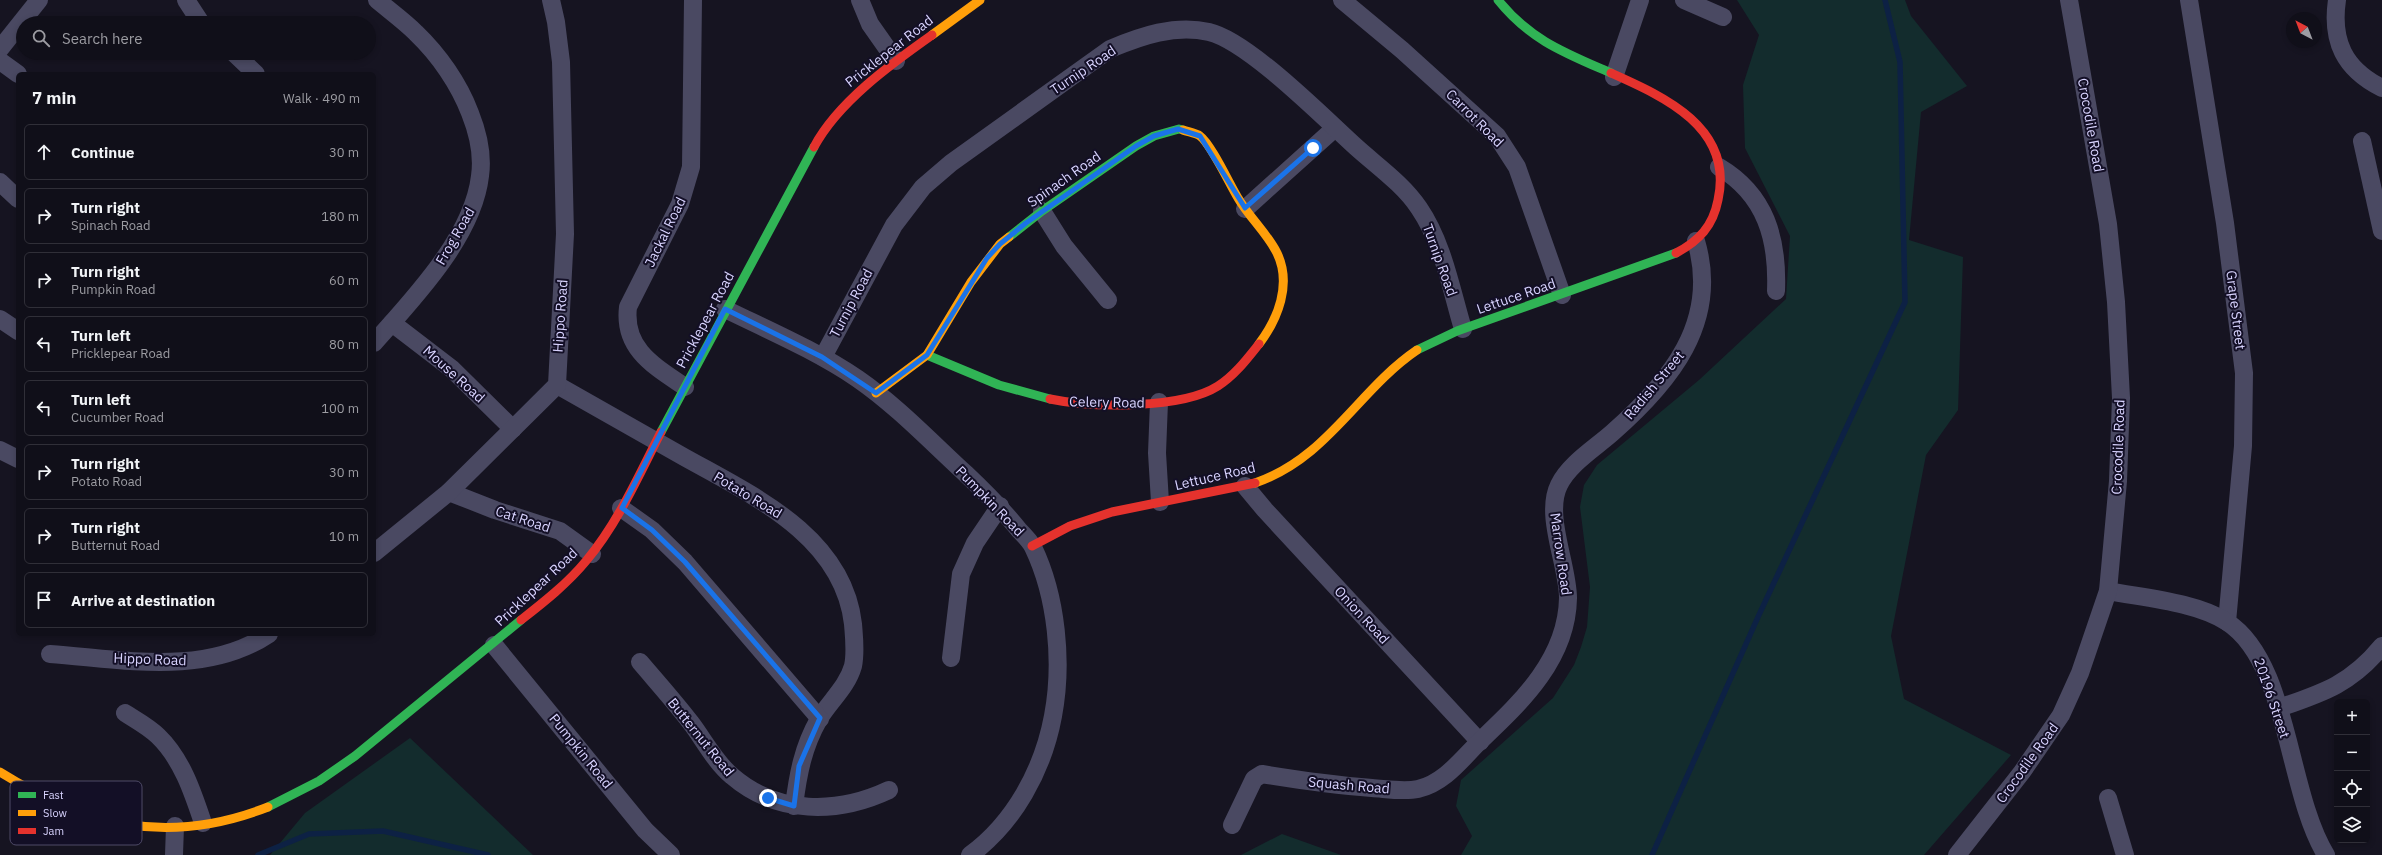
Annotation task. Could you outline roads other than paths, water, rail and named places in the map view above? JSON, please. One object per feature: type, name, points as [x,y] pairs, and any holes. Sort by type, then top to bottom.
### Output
[{"type":"street","points":[[26,16],[39,0]]},
{"type":"street","points":[[186,0],[196,16]]},
{"type":"street","name":"Frog Road","points":[[376,341],[436,268],[454,241],[476,196],[480,176],[481,159],[474,123],[466,101],[453,79],[417,34],[377,0]]},
{"type":"street","name":"Hippo Road","points":[[551,0],[556,22],[561,62],[565,234],[557,385]]},
{"type":"street","name":"Jackal Road","points":[[685,387],[654,366],[640,352],[630,336],[626,322],[628,307],[680,204],[691,167],[693,0]]},
{"type":"street","points":[[860,0],[870,24],[896,61]]},
{"type":"street","name":"Pricklepear Road","points":[[142,826],[175,826],[203,823],[266,810],[302,791],[358,754],[494,645],[562,586],[592,554],[622,508],[725,309],[819,136],[838,112],[860,90],[896,61],[980,0]]},
{"type":"street","name":"Carrot Road","points":[[1342,0],[1408,55],[1497,136],[1517,167],[1562,296]]},
{"type":"street","name":"Lettuce Road","points":[[1032,546],[1049,535],[1073,524],[1160,502],[1246,486],[1272,476],[1303,459],[1318,447],[1410,354],[1463,329],[1562,296],[1659,261],[1696,241],[1706,230],[1717,206],[1721,185],[1719,167],[1710,142],[1690,116],[1655,94],[1556,48],[1528,32],[1498,0]]},
{"type":"street","points":[[1614,76],[1640,0]]},
{"type":"street","points":[[1684,0],[1723,17]]},
{"type":"street","name":"Crocodile Road","points":[[1957,855],[2022,772],[2061,715],[2080,673],[2108,591],[2118,480],[2121,398],[2116,302],[2108,224],[2069,0]]},
{"type":"street","name":"Grape Street","points":[[2189,0],[2225,223],[2244,373],[2243,446],[2227,622]]},
{"type":"street","points":[[2337,0],[2335,28],[2336,39],[2341,50],[2364,76],[2382,88]]},
{"type":"street","points":[[0,49],[16,29]]},
{"type":"street","name":"Turnip Road","points":[[822,357],[894,225],[923,187],[951,163],[1110,49],[1136,38],[1169,30],[1209,32],[1223,37],[1270,70],[1405,191],[1419,207],[1429,224],[1439,249],[1463,329]]},
{"type":"street","points":[[241,60],[254,72]]},
{"type":"street","points":[[0,61],[16,73]]},
{"type":"street","points":[[1245,208],[1335,128]]},
{"type":"street","name":"Spinach Road","points":[[876,393],[927,355],[987,258],[1000,244],[1042,211],[1136,146],[1154,136],[1178,129],[1200,136],[1245,208],[1277,253]]},
{"type":"street","points":[[2362,141],[2382,230]]},
{"type":"street","points":[[1719,167],[1734,176],[1745,188],[1767,222],[1773,239],[1777,264],[1776,291]]},
{"type":"street","points":[[0,182],[16,197]]},
{"type":"street","points":[[1042,211],[1064,246],[1108,300]]},
{"type":"street","name":"Radish Street","points":[[1560,482],[1573,467],[1642,404],[1686,347],[1701,308],[1704,280],[1702,260],[1696,241]]},
{"type":"street","name":"Celery Road","points":[[927,355],[1011,389],[1042,398],[1107,405],[1186,399],[1218,386],[1246,360],[1269,332],[1281,304],[1284,282],[1277,253]]},
{"type":"street","name":"Pumpkin Road","points":[[725,309],[822,357],[876,393],[1000,506],[1032,546],[1048,592],[1059,672],[1051,730],[1034,775],[1022,798],[994,834],[970,855]]},
{"type":"street","points":[[0,319],[16,330]]},
{"type":"street","name":"Mouse Road","points":[[392,323],[452,369],[513,429]]},
{"type":"street","points":[[376,551],[449,492],[557,385]]},
{"type":"street","name":"Potato Road","points":[[557,385],[775,509],[796,526],[825,556],[841,580],[850,603],[855,642],[853,665],[846,681],[820,718],[799,766],[794,806]]},
{"type":"street","points":[[1159,402],[1157,453],[1160,502]]},
{"type":"street","points":[[0,450],[16,458]]},
{"type":"street","name":"Marrow Road","points":[[1480,742],[1502,723],[1524,699],[1552,657],[1559,638],[1568,600],[1554,506],[1555,494],[1560,482]]},
{"type":"street","name":"Onion Road","points":[[1246,486],[1265,510],[1480,742]]},
{"type":"street","name":"Cat Road","points":[[449,492],[495,510],[560,531],[592,554]]},
{"type":"street","points":[[951,658],[961,574],[975,543],[1000,506]]},
{"type":"street","points":[[622,508],[652,530],[685,562],[820,718]]},
{"type":"street","name":"20196 Street","points":[[2108,591],[2186,606],[2227,622],[2253,647],[2265,668],[2279,708],[2307,812],[2325,855]]},
{"type":"street","name":"Hippo Road","points":[[50,654],[173,663],[220,656],[265,636]]},
{"type":"street","name":"Pumpkin Road","points":[[494,645],[645,830],[670,855]]},
{"type":"street","points":[[2279,708],[2330,690],[2355,674],[2380,652]]},
{"type":"street","name":"Butternut Road","points":[[640,662],[731,776],[768,798],[794,806],[834,808],[867,800],[889,790]]},
{"type":"street","points":[[125,713],[158,736],[168,747],[192,790],[203,823]]},
{"type":"street","name":"Squash Road","points":[[1232,825],[1254,779],[1262,774],[1317,784],[1415,790],[1429,786],[1442,778],[1480,742]]},
{"type":"street","name":"Pricklepear Road","points":[[0,772],[16,781]]},
{"type":"street","points":[[2108,798],[2125,855]]},
{"type":"street","points":[[174,855],[175,826]]},
{"type":"waterway","points":[[1652,855],[1758,617],[1905,302],[1900,62],[1885,0]]},
{"type":"waterway","points":[[258,855],[309,834],[383,831],[488,855]]}]
